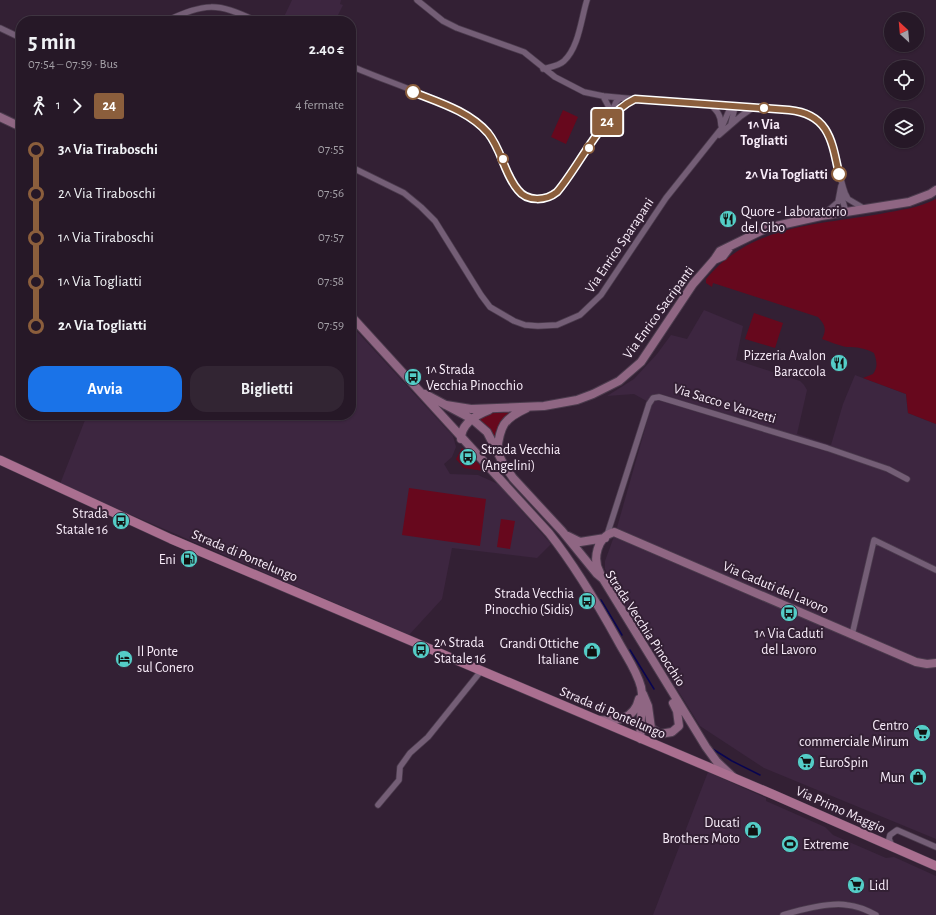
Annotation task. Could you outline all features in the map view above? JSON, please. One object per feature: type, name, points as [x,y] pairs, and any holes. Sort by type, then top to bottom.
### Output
[{"type":"main road","name":"Strada di Pontelungo","points":[[0,460],[171,539],[735,778]]},
{"type":"main road","name":"Via Primo Maggio","points":[[735,778],[936,866]]},
{"type":"street","points":[[417,0],[443,20],[457,28],[524,52],[544,69],[571,86],[603,96],[800,111],[818,120],[830,137],[842,184],[846,212]]},
{"type":"street","points":[[544,69],[563,62],[569,55],[573,47],[587,0]]},
{"type":"street","points":[[178,16],[194,9],[215,6],[226,8],[244,16]]},
{"type":"street","points":[[0,28],[16,36]]},
{"type":"street","points":[[356,68],[467,115],[488,132],[500,150],[517,190],[528,197],[537,199],[544,198],[557,192],[607,122],[618,109],[635,99]]},
{"type":"street","points":[[603,96],[611,111]]},
{"type":"street","points":[[607,122],[611,111],[620,98]]},
{"type":"street","points":[[618,109],[620,98]]},
{"type":"street","points":[[709,104],[718,111],[721,118],[721,129]]},
{"type":"street","points":[[730,126],[734,111],[731,106]]},
{"type":"street","name":"Via Enrico Sparapani","points":[[356,169],[404,193],[435,221],[481,295],[490,306],[514,321],[525,325],[548,326],[566,322],[580,315],[601,295],[666,198],[721,129],[726,114],[731,106]]},
{"type":"street","name":"Via Enrico Sparapani","points":[[713,140],[740,116],[754,107]]},
{"type":"street","points":[[0,117],[16,125]]},
{"type":"street","name":"Via Enrico Sacripanti","points":[[446,405],[471,409],[531,406],[577,400],[608,388],[631,372],[650,351],[701,274],[714,260],[723,256],[729,248],[755,232],[821,216],[909,202],[930,194],[936,190]]},
{"type":"street","points":[[843,193],[848,199],[866,209]]},
{"type":"street","points":[[821,216],[838,202],[843,193]]},
{"type":"street","name":"Strada Vecchia Pinocchio","points":[[356,321],[421,392],[461,439],[549,533],[568,557],[637,676],[641,689],[639,727],[641,739]]},
{"type":"street","name":"Strada Vecchia Pinocchio","points":[[421,392],[472,419],[487,432],[504,465],[513,478],[562,531],[603,579],[706,747],[717,762],[735,778]]},
{"type":"street","name":"Via Sacco e Vanzetti","points":[[603,579],[596,566],[595,558],[606,536],[649,404],[653,398],[659,397],[827,448],[888,469],[907,479]]},
{"type":"street","name":"Via Enrico Sacripanti","points":[[498,451],[501,427],[514,414],[531,406]]},
{"type":"street","name":"Via Enrico Sacripanti","points":[[472,419],[491,409]]},
{"type":"street","points":[[461,439],[463,429],[472,419]]},
{"type":"street","points":[[562,531],[572,539],[580,542],[606,536]]},
{"type":"street","name":"Via Caduti del Lavoro","points":[[606,536],[614,532],[916,662],[926,664],[936,663]]},
{"type":"street","points":[[852,635],[874,540],[936,570]]},
{"type":"street","points":[[378,806],[399,780],[400,767],[410,753],[428,737],[481,671]]},
{"type":"street","points":[[641,689],[648,706],[651,728],[664,735],[676,730],[680,720],[670,697],[668,685]]},
{"type":"street","points":[[598,720],[622,719],[630,715],[637,708],[641,689]]},
{"type":"street","points":[[892,847],[890,835],[896,830],[936,847]]},
{"type":"street","points":[[783,915],[826,906],[846,904],[868,910],[876,915]]},
{"type":"shaded area","points":[[292,0],[341,0],[340,4],[343,5],[338,16],[284,16]]},
{"type":"shaded area","points":[[563,110],[578,117],[566,144],[551,137]]},
{"type":"shaded area","points":[[936,199],[936,424],[908,413],[906,394],[863,378],[873,374],[876,369],[874,353],[861,348],[841,346],[822,339],[824,327],[818,317],[713,283],[712,287],[706,283],[706,279],[724,261],[743,248],[764,238],[786,230],[809,225],[880,214],[923,205]]},
{"type":"shaded area","points":[[704,310],[743,326],[736,360],[800,381],[804,385],[807,390],[797,434],[831,445],[843,404],[855,375],[906,394],[908,413],[936,424],[936,839],[764,768],[700,726],[623,602],[605,569],[605,561],[616,531],[652,404],[634,394],[607,396],[634,379],[657,354],[671,335],[687,339]]},
{"type":"shaded area","points":[[754,313],[783,323],[775,348],[745,339]]},
{"type":"shaded area","points":[[356,330],[453,436],[456,447],[452,457],[444,464],[450,474],[478,475],[498,484],[551,544],[537,558],[452,548],[442,599],[409,635],[60,484],[85,420],[356,420]]},
{"type":"shaded area","points":[[513,411],[499,425],[496,439],[486,425],[478,419],[486,414]]},
{"type":"shaded area","points":[[462,448],[484,469],[484,471],[464,468],[456,459]]},
{"type":"shaded area","points":[[409,488],[486,499],[480,546],[402,535]]},
{"type":"shaded area","points":[[501,519],[515,521],[510,549],[497,547]]},
{"type":"shaded area","points":[[708,772],[766,798],[766,801],[825,827],[833,835],[886,858],[894,857],[936,876],[936,915],[653,915]]},
{"type":"waterway","points":[[601,600],[622,635]]},
{"type":"waterway","points":[[630,650],[654,689]]},
{"type":"waterway","points":[[711,748],[732,761],[760,775]]},
{"type":"bus line","name":"24","points":[[413,92],[467,115],[488,132],[500,150],[517,190],[521,194],[537,199],[544,198],[557,192],[607,122],[618,109],[635,99],[800,111],[818,120],[827,131],[834,147],[839,174]]},
{"type":"place","name":"1^ Via Togliatti","points":[[764,108]]},
{"type":"place","name":"2^ Via Togliatti","points":[[839,174]]},
{"type":"place","name":"Quore - Laboratorio del Cibo","points":[[728,219]]},
{"type":"place","name":"Pizzeria Avalon Baraccola","points":[[839,363]]},
{"type":"place","name":"1^ Strada Vecchia Pinocchio","points":[[413,377]]},
{"type":"place","name":"Strada Vecchia (Angelini)","points":[[468,457]]},
{"type":"place","name":"Strada Statale 16","points":[[121,521]]},
{"type":"place","name":"Eni","points":[[189,559]]},
{"type":"place","name":"Strada Vecchia Pinocchio (Sidis)","points":[[587,601]]},
{"type":"place","name":"1^ Via Caduti del Lavoro","points":[[789,613]]},
{"type":"place","name":"2^ Strada Statale 16","points":[[421,650]]},
{"type":"place","name":"Grandi Ottiche Italiane","points":[[592,651]]},
{"type":"place","name":"Il Ponte sul Conero","points":[[124,659]]},
{"type":"place","name":"Centro commerciale Mirum","points":[[922,733]]},
{"type":"place","name":"EuroSpin","points":[[806,762]]},
{"type":"place","name":"Mun","points":[[918,777]]},
{"type":"place","name":"Ducati Brothers Moto","points":[[753,830]]},
{"type":"place","name":"Extreme","points":[[790,844]]},
{"type":"place","name":"Lidl","points":[[856,885]]}]
